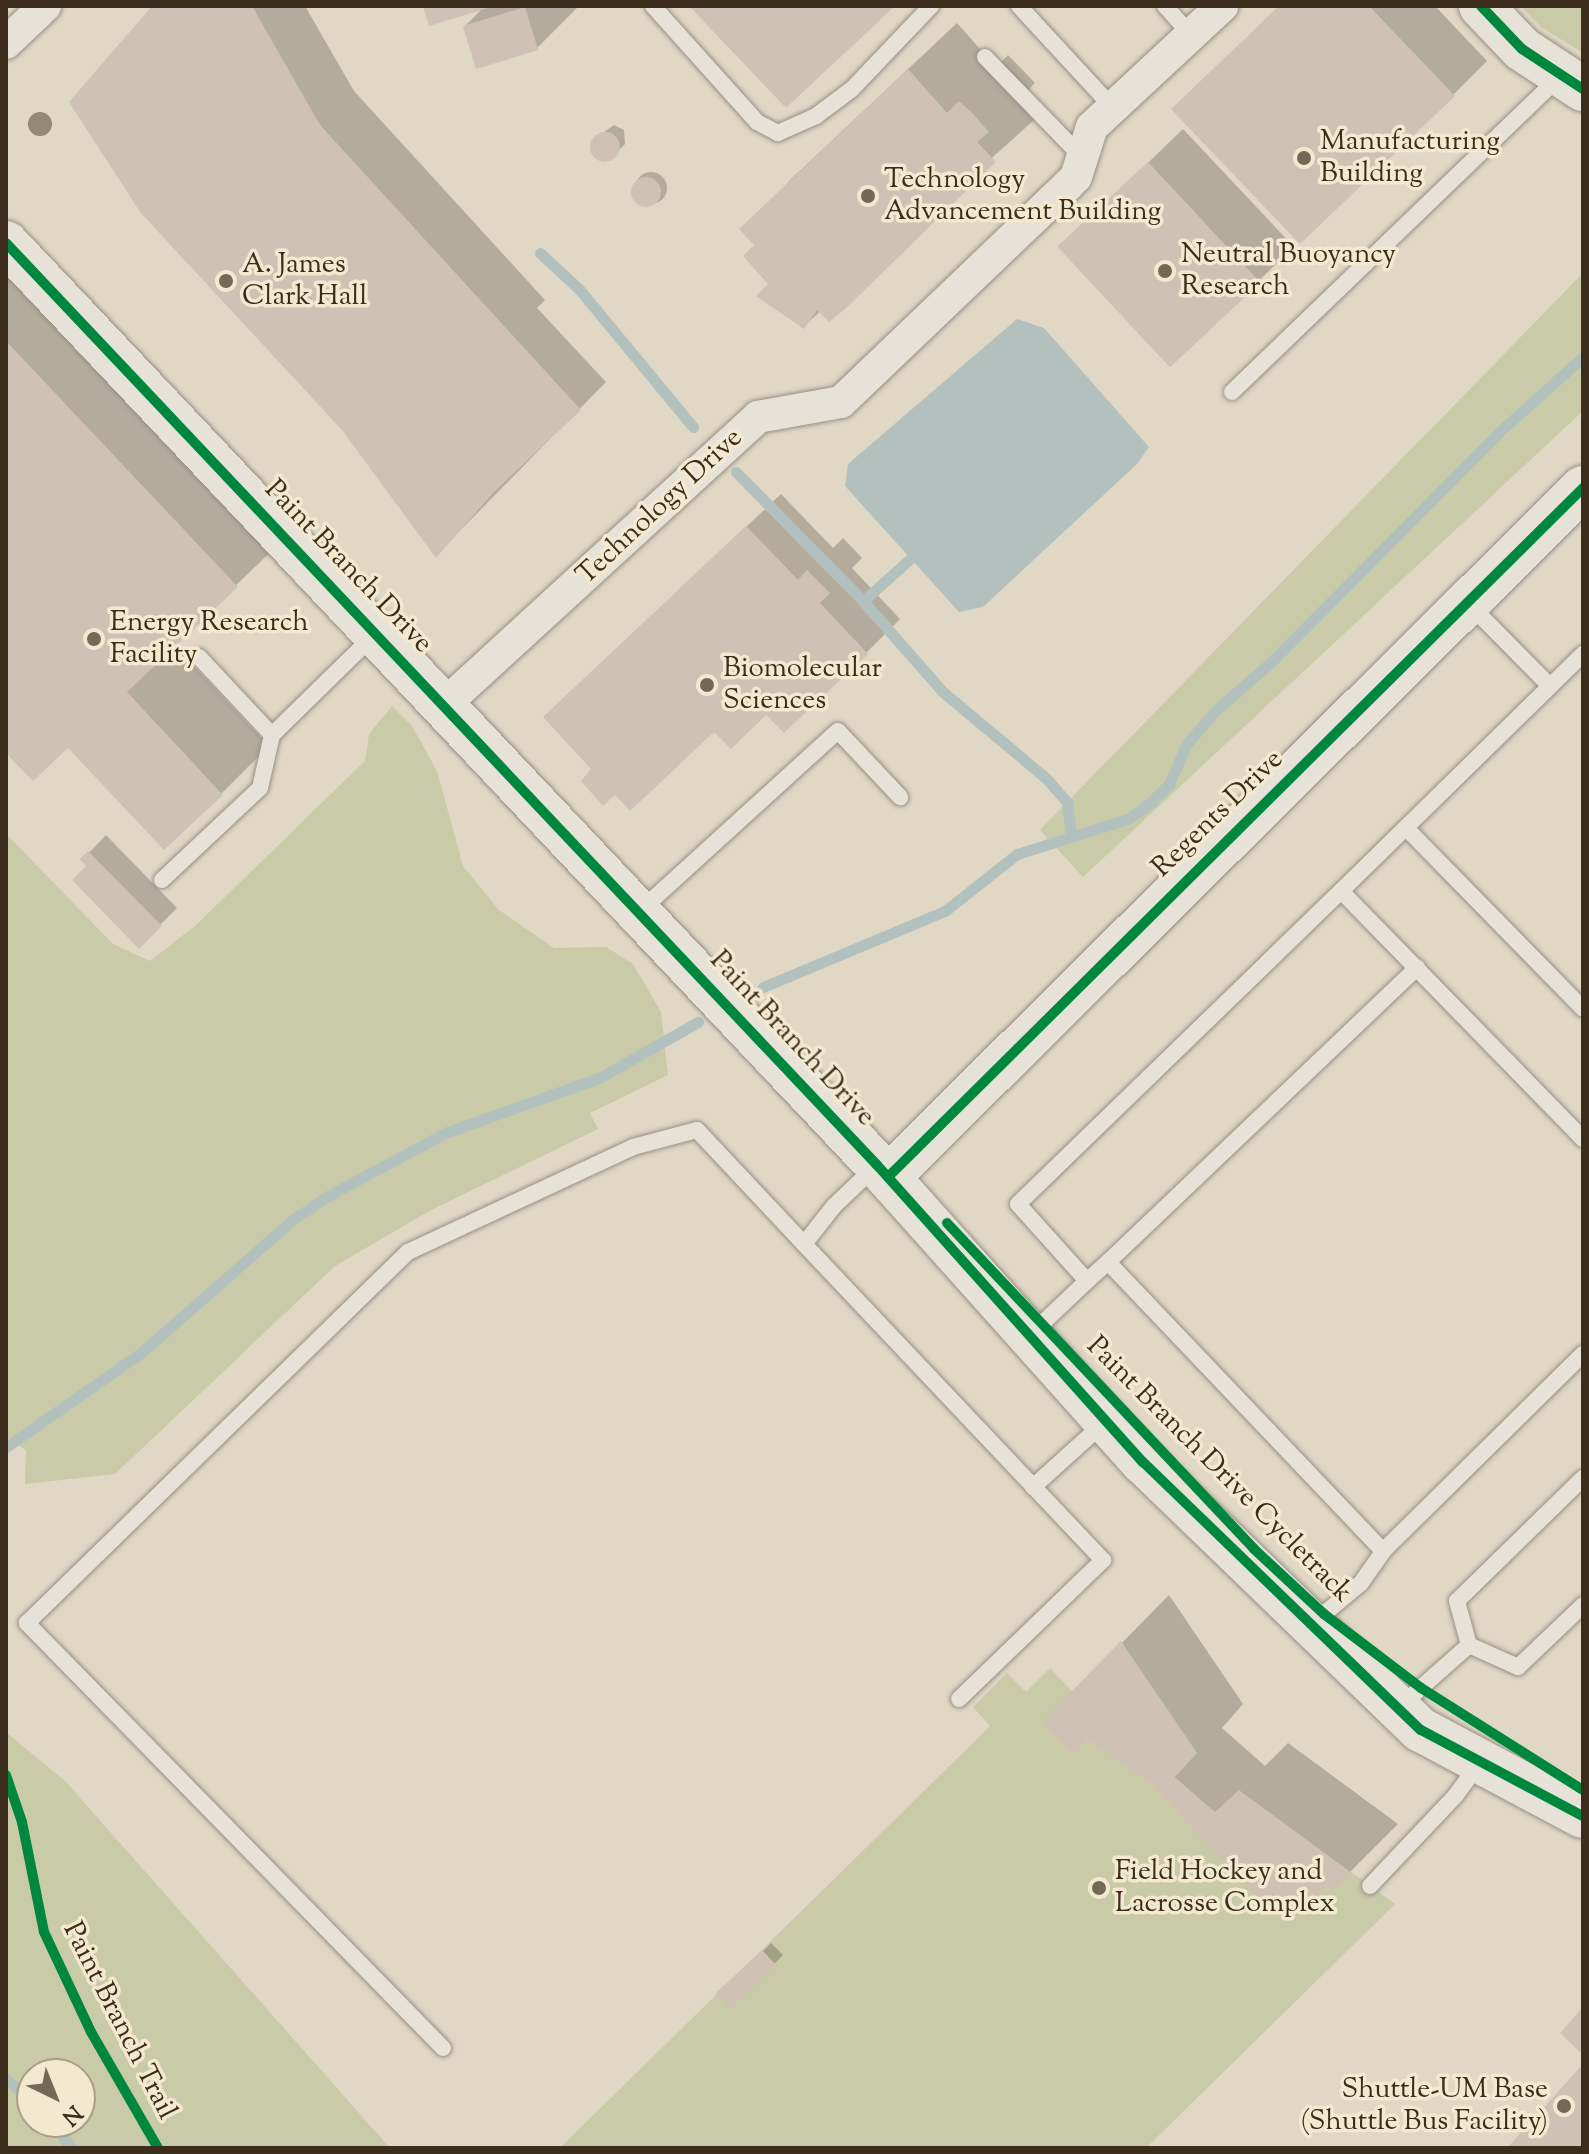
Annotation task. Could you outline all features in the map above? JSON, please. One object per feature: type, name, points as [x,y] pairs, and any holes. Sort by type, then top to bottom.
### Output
[{"type":"street","points":[[6,43],[45,6]]},
{"type":"street","points":[[1075,171],[1092,127],[1222,6]]},
{"type":"street","points":[[1481,6],[1500,30],[1572,82]]},
{"type":"street","name":"Technology Drive","points":[[445,704],[758,417],[841,402],[1075,171]]},
{"type":"street","name":"Paint Branch Drive","points":[[6,243],[377,632],[883,1171],[1106,1421],[1309,1626],[1421,1730],[1583,1816]]},
{"type":"street","name":"Regents Drive","points":[[883,1171],[1583,488]]},
{"type":"lane","points":[[653,6],[757,122],[778,133],[816,116],[852,89],[931,6]]},
{"type":"lane","points":[[1019,6],[1113,108]]},
{"type":"lane","points":[[1165,6],[1191,35]]},
{"type":"lane","points":[[985,57],[1075,171]]},
{"type":"lane","points":[[1232,392],[1572,82]]},
{"type":"lane","points":[[1467,603],[1550,686]]},
{"type":"lane","points":[[162,880],[260,788],[272,735],[377,632]]},
{"type":"lane","points":[[1087,1281],[1018,1204],[1583,654]]},
{"type":"lane","points":[[199,657],[272,735]]},
{"type":"lane","points":[[640,911],[838,731],[900,797]]},
{"type":"lane","points":[[1406,828],[1583,1009]]},
{"type":"lane","points":[[1341,891],[1583,1139]]},
{"type":"lane","points":[[1030,1335],[1417,968]]},
{"type":"lane","points":[[443,2048],[27,1623],[408,1252],[633,1147],[697,1130],[1103,1560],[959,1699]]},
{"type":"lane","points":[[804,1244],[834,1206],[883,1171]]},
{"type":"lane","points":[[1108,1262],[1383,1551]]},
{"type":"lane","points":[[1309,1626],[1361,1583],[1383,1551],[1583,1354]]},
{"type":"lane","points":[[1033,1487],[1106,1421]]},
{"type":"lane","points":[[1469,1645],[1457,1601],[1583,1478]]},
{"type":"lane","points":[[1469,1645],[1518,1667],[1583,1605]]},
{"type":"lane","points":[[1397,1709],[1469,1645]]},
{"type":"lane","points":[[1370,1886],[1456,1795],[1480,1762]]},
{"type":"green space","points":[[1521,6],[1583,6],[1583,53],[1541,27]]},
{"type":"green space","points":[[1583,273],[1583,411],[1083,877],[1040,830]]},
{"type":"green space","points":[[392,706],[412,726],[437,771],[463,866],[499,910],[554,948],[606,947],[633,964],[661,1012],[668,1075],[590,1113],[598,1129],[431,1210],[335,1266],[115,1474],[25,1484],[26,1450],[6,1438],[6,834],[113,944],[150,961],[195,926],[365,761],[369,734]]},
{"type":"green space","name":"Field Hockey and Lacrosse Complex","points":[[1121,1641],[1158,1702],[1176,1777],[1215,1812],[1239,1790],[1395,1904],[1146,2148],[560,2148],[990,1726],[973,1707],[1007,1673],[1026,1692],[1050,1668],[1072,1691]]},
{"type":"green space","points":[[6,1732],[65,1781],[390,2148],[6,2148]]},
{"type":"shaded area","points":[[1017,319],[1044,328],[1149,447],[1137,464],[983,607],[959,612],[845,486],[848,464]]},
{"type":"building","points":[[152,6],[252,6],[320,125],[581,410],[493,493],[436,558],[342,430],[140,212],[69,102]]},
{"type":"building","points":[[423,6],[491,6],[491,7],[429,26]]},
{"type":"building","points":[[689,6],[895,6],[786,108]]},
{"type":"building","name":"Manufacturing Building","points":[[1279,6],[1369,6],[1455,96],[1300,244],[1171,109]]},
{"type":"building","points":[[525,7],[538,50],[476,69],[463,26]]},
{"type":"building","name":"Technology Advancement Building","points":[[908,69],[947,113],[959,101],[974,115],[989,132],[977,142],[996,162],[845,309],[829,322],[817,310],[804,329],[756,296],[768,284],[743,256],[754,245],[739,229]]},
{"type":"building","points":[[605,132],[611,133],[619,141],[619,153],[611,161],[605,162],[599,161],[591,153],[590,147],[591,141],[599,133]]},
{"type":"building","name":"Neutral Buoyancy Research","points":[[1148,162],[1261,283],[1170,367],[1057,247]]},
{"type":"building","points":[[646,177],[652,178],[660,186],[660,198],[652,206],[646,207],[640,206],[632,198],[631,192],[632,186],[640,178]]},
{"type":"building","name":"Energy Research Facility","points":[[6,341],[238,587],[127,692],[223,795],[164,850],[68,748],[33,781],[6,753]]},
{"type":"building","name":"Biomolecular Sciences","points":[[746,526],[798,580],[807,570],[830,593],[820,603],[868,654],[784,733],[766,715],[731,749],[714,732],[630,811],[615,795],[603,806],[581,781],[591,769],[543,717]]},
{"type":"building","points":[[88,851],[162,926],[139,949],[72,880],[86,866],[80,859]]},
{"type":"building","name":"Field Hockey and Lacrosse Complex","points":[[1121,1641],[1197,1753],[1175,1777],[1215,1812],[1239,1790],[1352,1873],[1333,1891],[1327,1886],[1293,1921],[1267,1898],[1263,1903],[1152,1784],[1087,1738],[1074,1754],[1042,1722]]},
{"type":"building","points":[[762,1950],[776,1965],[730,2008],[716,1993]]},
{"type":"building","name":"Shuttle-UM Base (Shuttle Bus Facility)","points":[[1583,2007],[1583,2055],[1560,2033]]},
{"type":"building","name":"Shuttle-UM Base (Shuttle Bus Facility)","points":[[1583,2064],[1583,2148],[1507,2148]]},
{"type":"waterway","points":[[540,253],[579,289],[693,427]]},
{"type":"waterway","points":[[763,987],[945,911],[1017,854],[1128,819],[1151,802],[1169,784],[1186,745],[1215,711],[1270,663],[1499,432],[1583,357]]},
{"type":"waterway","points":[[736,472],[863,601],[943,692],[1046,778],[1067,802],[1071,836]]},
{"type":"waterway","points":[[863,601],[911,558]]},
{"type":"waterway","points":[[6,1447],[142,1352],[292,1220],[328,1196],[445,1133],[599,1078],[698,1022]]},
{"type":"waterway","points":[[6,2079],[16,2087]]},
{"type":"waterway","points":[[64,2138],[72,2148]]},
{"type":"cycle path","points":[[1481,6],[1522,49],[1583,89]]},
{"type":"cycle path","points":[[6,243],[877,1165],[1143,1462],[1421,1730],[1583,1816]]},
{"type":"cycle path","points":[[888,1177],[1583,488]]},
{"type":"cycle path","name":"Paint Branch Drive Cycletrack","points":[[947,1223],[1254,1549],[1324,1614],[1421,1688],[1583,1790]]},
{"type":"cycle path","name":"Paint Branch Trail","points":[[6,1775],[22,1822],[44,1932],[91,2032],[158,2148]]},
{"type":"place","name":"Manufacturing Building","points":[[1304,158]]},
{"type":"place","name":"Technology Advancement Building","points":[[868,196]]},
{"type":"place","name":"Neutral Buoyancy Research","points":[[1165,271]]},
{"type":"place","name":"A. James Clark Hall","points":[[226,281]]},
{"type":"place","name":"Energy Research Facility","points":[[94,639]]},
{"type":"place","name":"Biomolecular Sciences","points":[[707,685]]},
{"type":"place","name":"Field Hockey and Lacrosse Complex","points":[[1099,1888]]},
{"type":"place","name":"Shuttle-UM Base (Shuttle Bus Facility)","points":[[1564,2106]]}]
